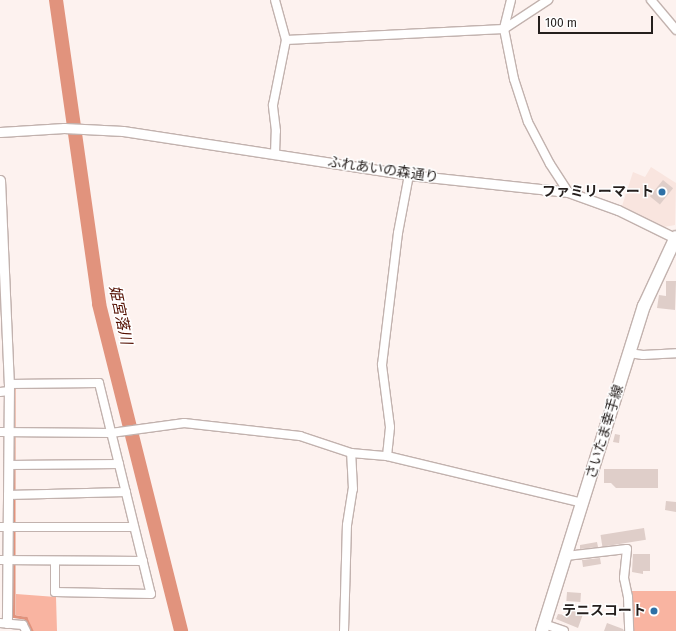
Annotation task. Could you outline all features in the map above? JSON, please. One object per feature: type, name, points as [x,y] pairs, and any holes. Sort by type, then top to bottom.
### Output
[{"type":"main road","name":"さいたま幸手線","points":[[543,627],[644,306],[676,238]]},
{"type":"street","points":[[275,154],[276,131],[273,105],[286,40],[276,0]]},
{"type":"street","points":[[511,0],[504,29],[514,79],[528,122],[550,164],[568,192]]},
{"type":"street","points":[[286,40],[504,29],[548,0]]},
{"type":"street","points":[[650,0],[676,30]]},
{"type":"street","name":"ふれあいの森通り","points":[[0,132],[67,128],[123,131],[409,175],[568,192],[618,210],[676,238]]},
{"type":"street","points":[[0,132],[0,137]]},
{"type":"street","points":[[387,456],[390,427],[382,364],[398,233],[409,175]]},
{"type":"street","points":[[0,180],[6,389],[4,432],[9,465],[8,495],[4,527],[3,623],[23,624],[26,631]]},
{"type":"street","points":[[630,353],[643,355],[676,353]]},
{"type":"street","points":[[6,389],[99,383],[114,432],[119,464],[151,594],[55,592],[55,560]]},
{"type":"street","points":[[4,432],[114,432],[184,423],[300,436],[351,454],[387,456],[583,503]]},
{"type":"street","points":[[344,631],[347,525],[353,489],[351,454]]},
{"type":"street","points":[[9,465],[119,464]]},
{"type":"street","points":[[8,495],[126,492]]},
{"type":"street","points":[[4,527],[134,527]]},
{"type":"street","points":[[566,556],[627,549],[624,578],[628,597],[629,631]]},
{"type":"street","points":[[4,560],[143,561]]},
{"type":"street","points":[[543,627],[564,631]]},
{"type":"shaded area","points":[[651,167],[676,183],[675,225],[664,227],[622,206],[633,172],[645,177]]},
{"type":"shaded area","name":"テニスコート","points":[[632,591],[676,591],[676,631],[632,631]]},
{"type":"shaded area","points":[[16,594],[56,597],[57,631],[33,631],[26,617],[16,615]]},
{"type":"building","points":[[663,180],[673,188],[660,205],[650,196]]},
{"type":"building","points":[[666,281],[676,281],[675,310],[657,308],[659,295],[666,296]]},
{"type":"building","points":[[615,434],[620,435],[619,443],[613,442]]},
{"type":"building","points":[[604,469],[658,469],[658,488],[616,488],[611,483],[604,483]]},
{"type":"building","points":[[666,501],[676,502],[676,512],[665,510]]},
{"type":"building","points":[[644,528],[646,540],[602,547],[601,535]]},
{"type":"building","points":[[597,542],[598,547],[580,549],[580,545]]},
{"type":"building","points":[[633,554],[650,554],[650,571],[643,571],[643,574],[632,572]]},
{"type":"building","points":[[600,558],[601,564],[583,567],[582,560]]},
{"type":"building","points":[[567,592],[581,593],[580,602],[566,601]]},
{"type":"building","points":[[567,608],[583,614],[578,628],[556,619],[558,614],[565,615]]},
{"type":"building","points":[[607,623],[623,629],[624,631],[604,631]]},
{"type":"waterway","name":"姫宮落川","points":[[56,0],[99,304],[181,631]]},
{"type":"waterway","points":[[14,389],[14,616],[26,618],[32,631]]},
{"type":"place","name":"ファミリーマート","points":[[662,192]]},
{"type":"place","name":"テニスコート","points":[[654,611]]}]
